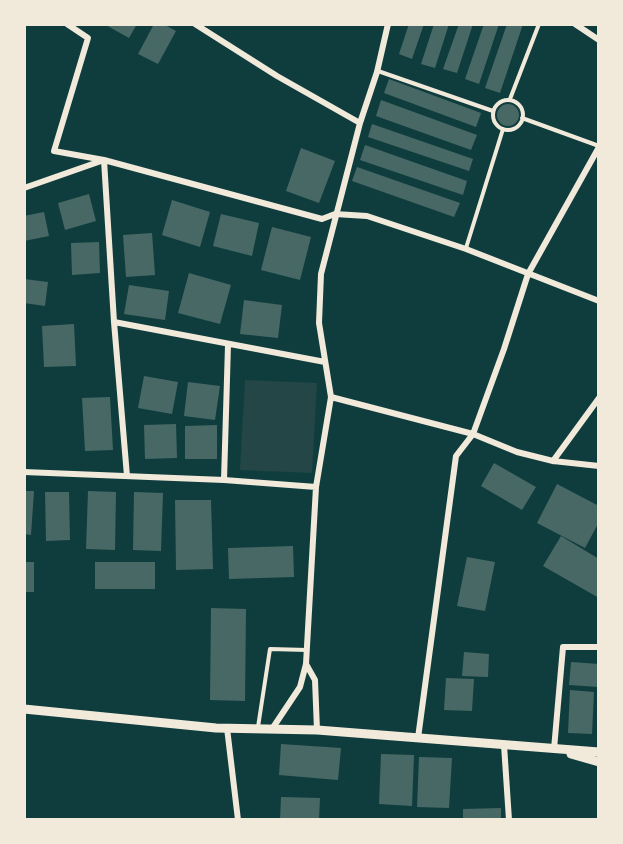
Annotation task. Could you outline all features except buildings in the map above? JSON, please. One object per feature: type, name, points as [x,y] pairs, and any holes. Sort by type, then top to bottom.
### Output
[{"type":"street","points":[[67,24],[88,38],[54,151],[104,160],[322,219],[335,214],[367,216],[466,249],[599,301]]},
{"type":"street","points":[[195,24],[277,76],[360,123]]},
{"type":"street","points":[[272,729],[300,687],[306,664],[316,487],[331,397],[319,323],[321,274],[360,123],[378,71],[388,24]]},
{"type":"street","points":[[575,24],[599,40]]},
{"type":"street","points":[[418,738],[456,456],[472,434],[504,349],[528,274],[599,146]]},
{"type":"street","points":[[24,188],[104,160]]},
{"type":"street","points":[[104,160],[127,476]]},
{"type":"street","points":[[114,322],[325,362]]},
{"type":"street","points":[[224,480],[228,345]]},
{"type":"street","points":[[331,397],[472,434],[517,452],[553,460],[599,466]]},
{"type":"street","points":[[553,460],[599,398]]},
{"type":"street","points":[[24,472],[224,480],[316,487]]},
{"type":"street","points":[[554,749],[563,647],[599,647]]},
{"type":"street","points":[[306,664],[315,680],[317,730]]},
{"type":"street","points":[[24,709],[227,728],[317,730],[599,752]]},
{"type":"street","points":[[227,728],[238,820]]},
{"type":"street","points":[[504,745],[509,820]]},
{"type":"street","points":[[554,749],[599,748]]},
{"type":"street","points":[[554,749],[599,762]]},
{"type":"lane","points":[[510,99],[539,24]]},
{"type":"lane","points":[[378,71],[493,111]]},
{"type":"lane","points":[[510,99],[519,104],[522,109],[522,118],[517,127],[503,129],[496,124],[493,111],[497,103],[510,99]]},
{"type":"lane","points":[[522,118],[599,146]]},
{"type":"lane","points":[[466,249],[503,129]]},
{"type":"lane","points":[[257,729],[270,649],[306,650]]},
{"type":"shaded area","points":[[245,380],[317,383],[312,473],[240,470]]}]
